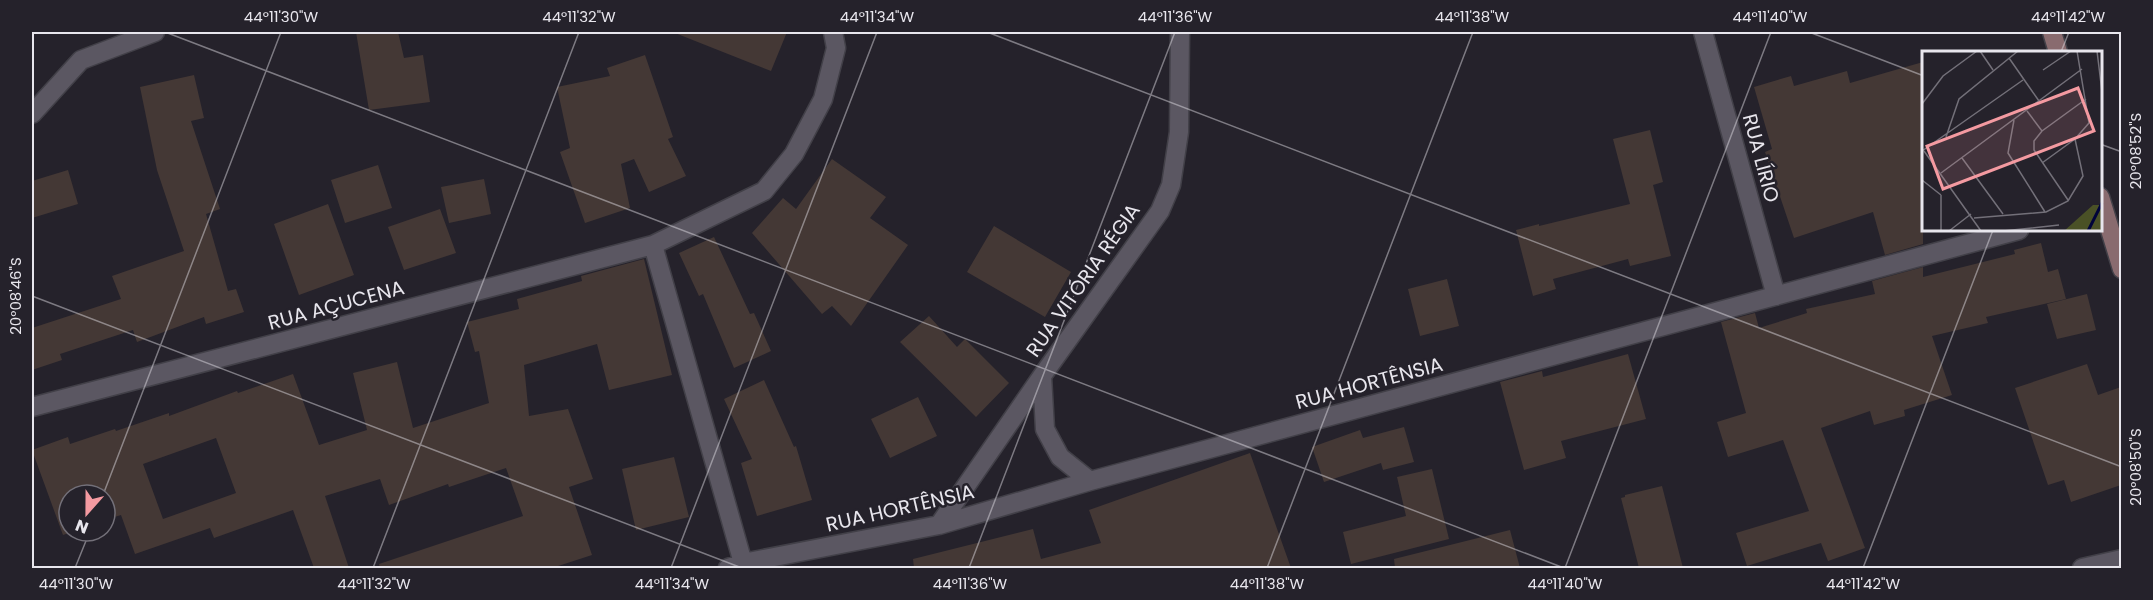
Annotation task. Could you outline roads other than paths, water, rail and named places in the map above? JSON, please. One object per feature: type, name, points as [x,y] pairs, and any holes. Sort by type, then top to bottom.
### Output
[{"type":"street","points":[[32,114],[81,60],[155,32]]},
{"type":"street","name":"RUA AÇUCENA","points":[[32,407],[652,245],[764,191],[794,154],[823,99],[836,48],[833,32]]},
{"type":"street","name":"RUA VITÓRIA RÉGIA","points":[[939,525],[1160,211],[1171,185],[1179,132],[1180,32]]},
{"type":"street","name":"RUA LÍRIO","points":[[1703,32],[1776,296]]},
{"type":"street","points":[[2052,32],[2058,51]]},
{"type":"street","points":[[2102,207],[2121,269]]},
{"type":"street","name":"RUA HORTÊNSIA","points":[[736,566],[939,525],[1090,481],[2015,231]]},
{"type":"street","points":[[652,245],[736,566]]},
{"type":"street","points":[[1042,376],[1045,429],[1060,457],[1090,481]]},
{"type":"street","points":[[2082,568],[2121,559]]}]
